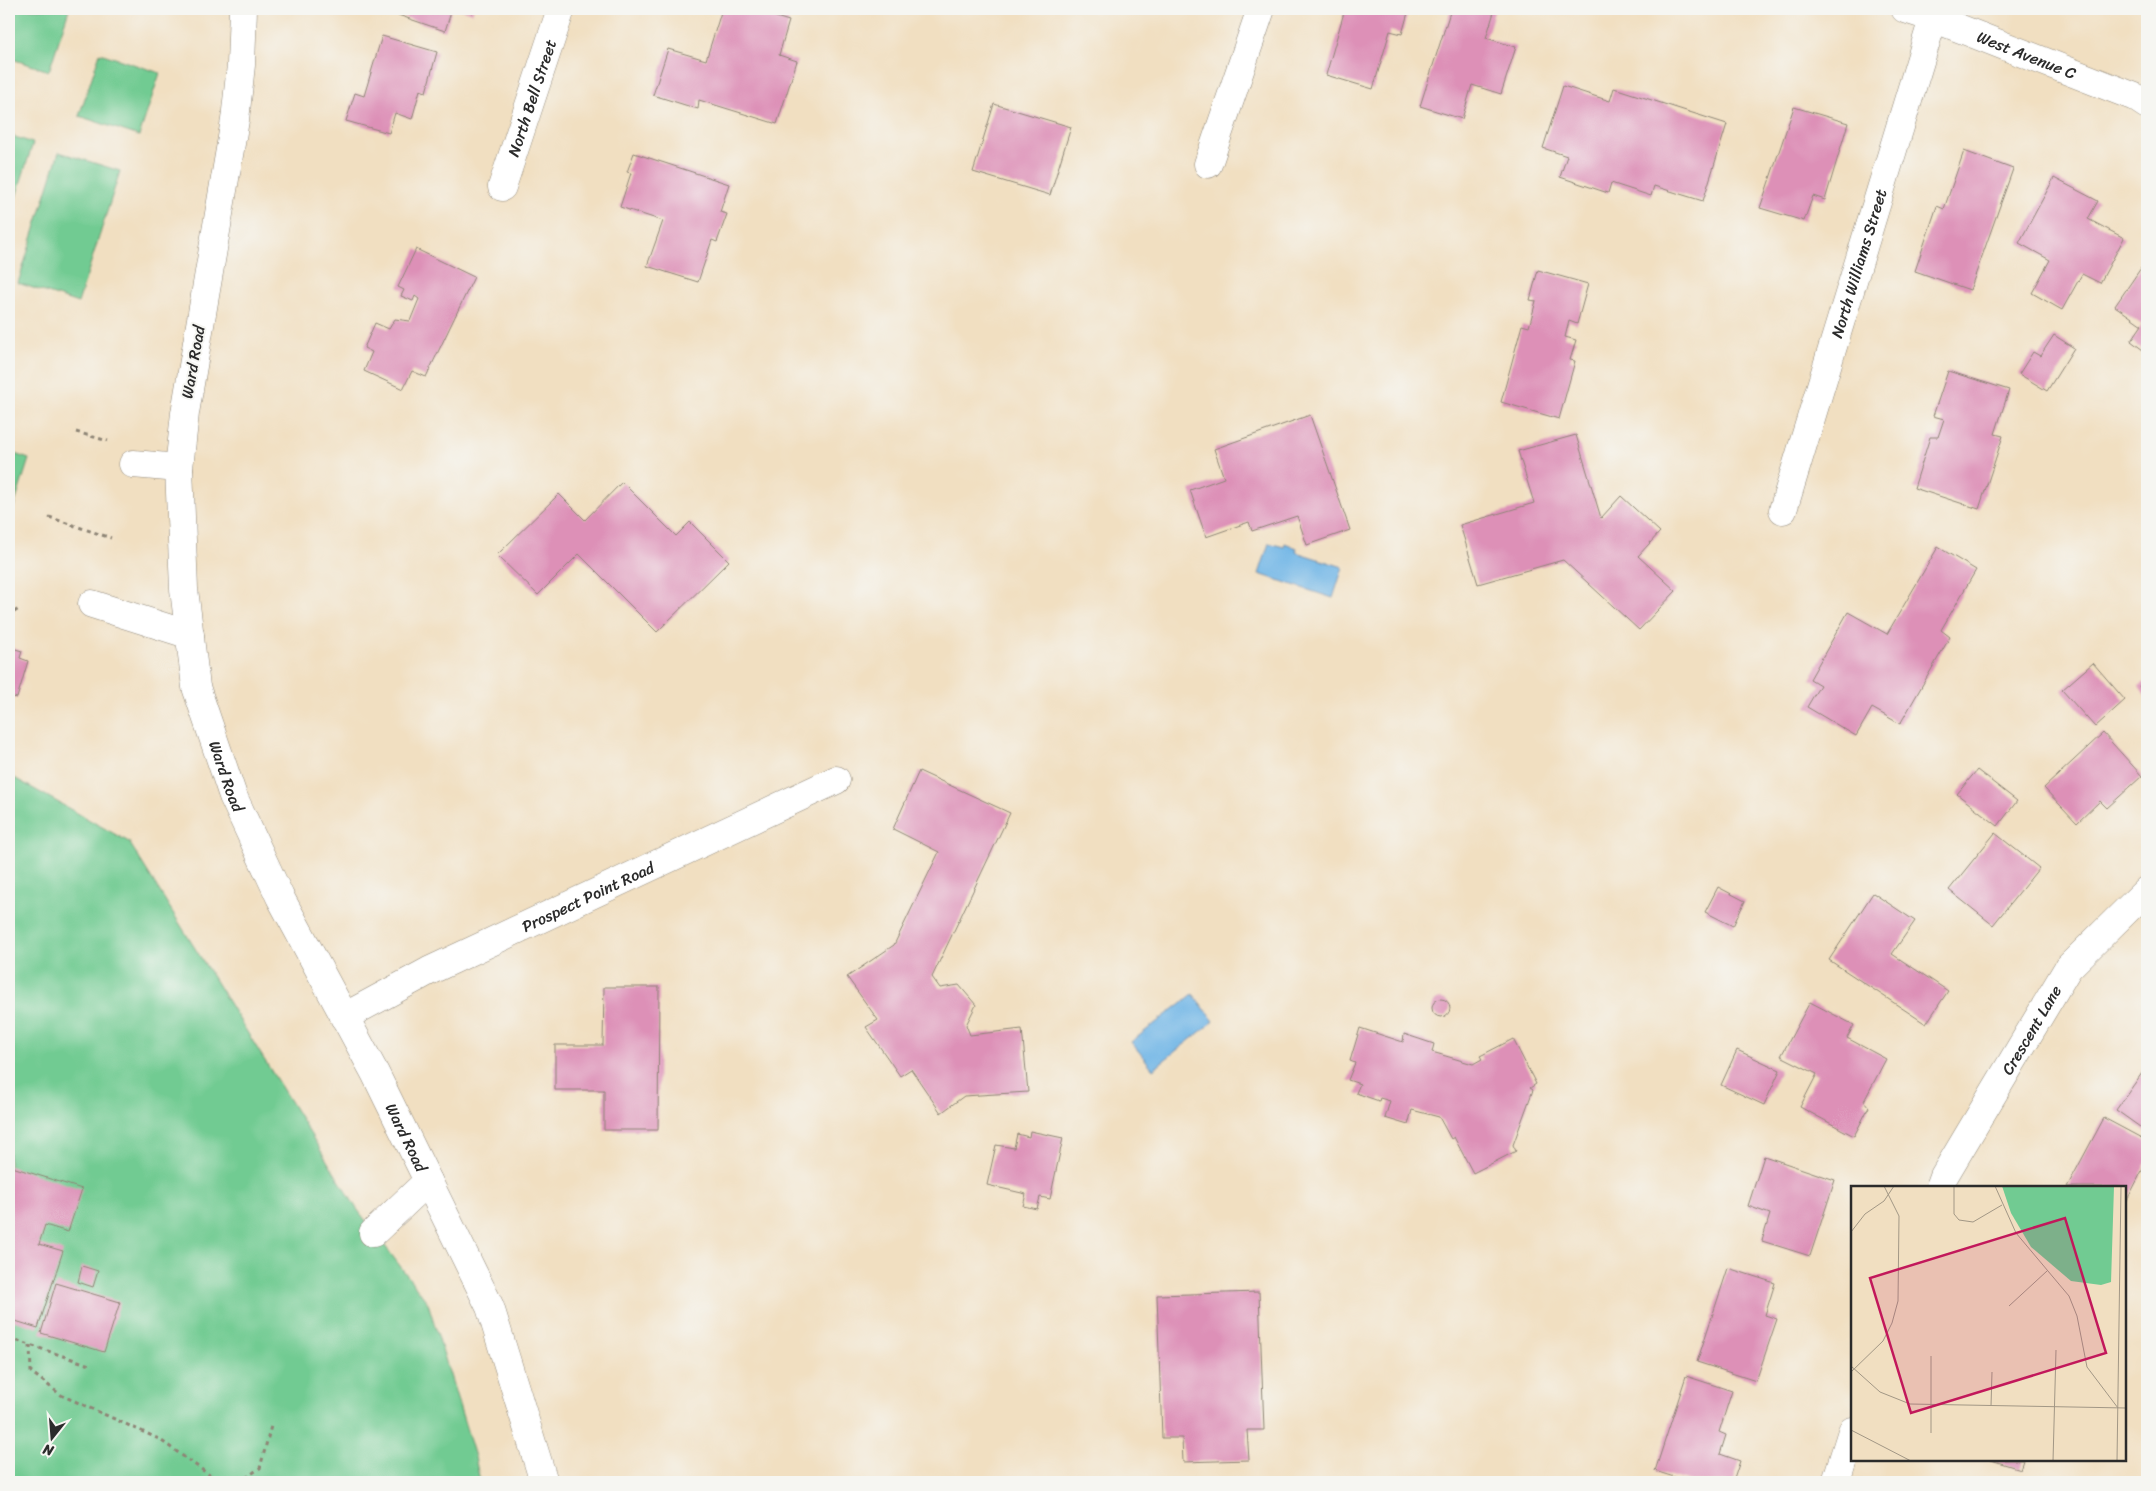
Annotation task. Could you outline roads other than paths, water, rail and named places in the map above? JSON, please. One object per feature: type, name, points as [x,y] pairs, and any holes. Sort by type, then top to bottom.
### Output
[{"type":"street","name":"Ward Road","points":[[243,9],[241,65],[234,120],[185,413],[179,468],[184,589],[196,687],[233,796],[280,897],[375,1073],[490,1307],[544,1482]]},
{"type":"street","name":"North Bell Street","points":[[502,187],[562,9]]},
{"type":"street","points":[[1208,164],[1261,9]]},
{"type":"street","name":"West Avenue C","points":[[1905,9],[1935,13],[2135,97],[2147,105]]},
{"type":"street","name":"North Williams Street","points":[[1783,510],[1935,13]]},
{"type":"street","points":[[133,464],[179,468]]},
{"type":"street","points":[[92,604],[190,636]]},
{"type":"street","name":"Prospect Point Road","points":[[344,1017],[428,971],[836,780]]},
{"type":"street","name":"Crescent Lane","points":[[1940,1186],[1948,1168],[2068,968],[2147,890]]},
{"type":"street","points":[[373,1233],[428,1181]]},
{"type":"street","points":[[1836,1482],[1851,1434]]},
{"type":"water","points":[[1269,543],[1284,547],[1285,543],[1297,548],[1296,552],[1343,567],[1333,598],[1259,574]]},
{"type":"water","points":[[1193,994],[1214,1021],[1153,1069],[1131,1042]]}]
